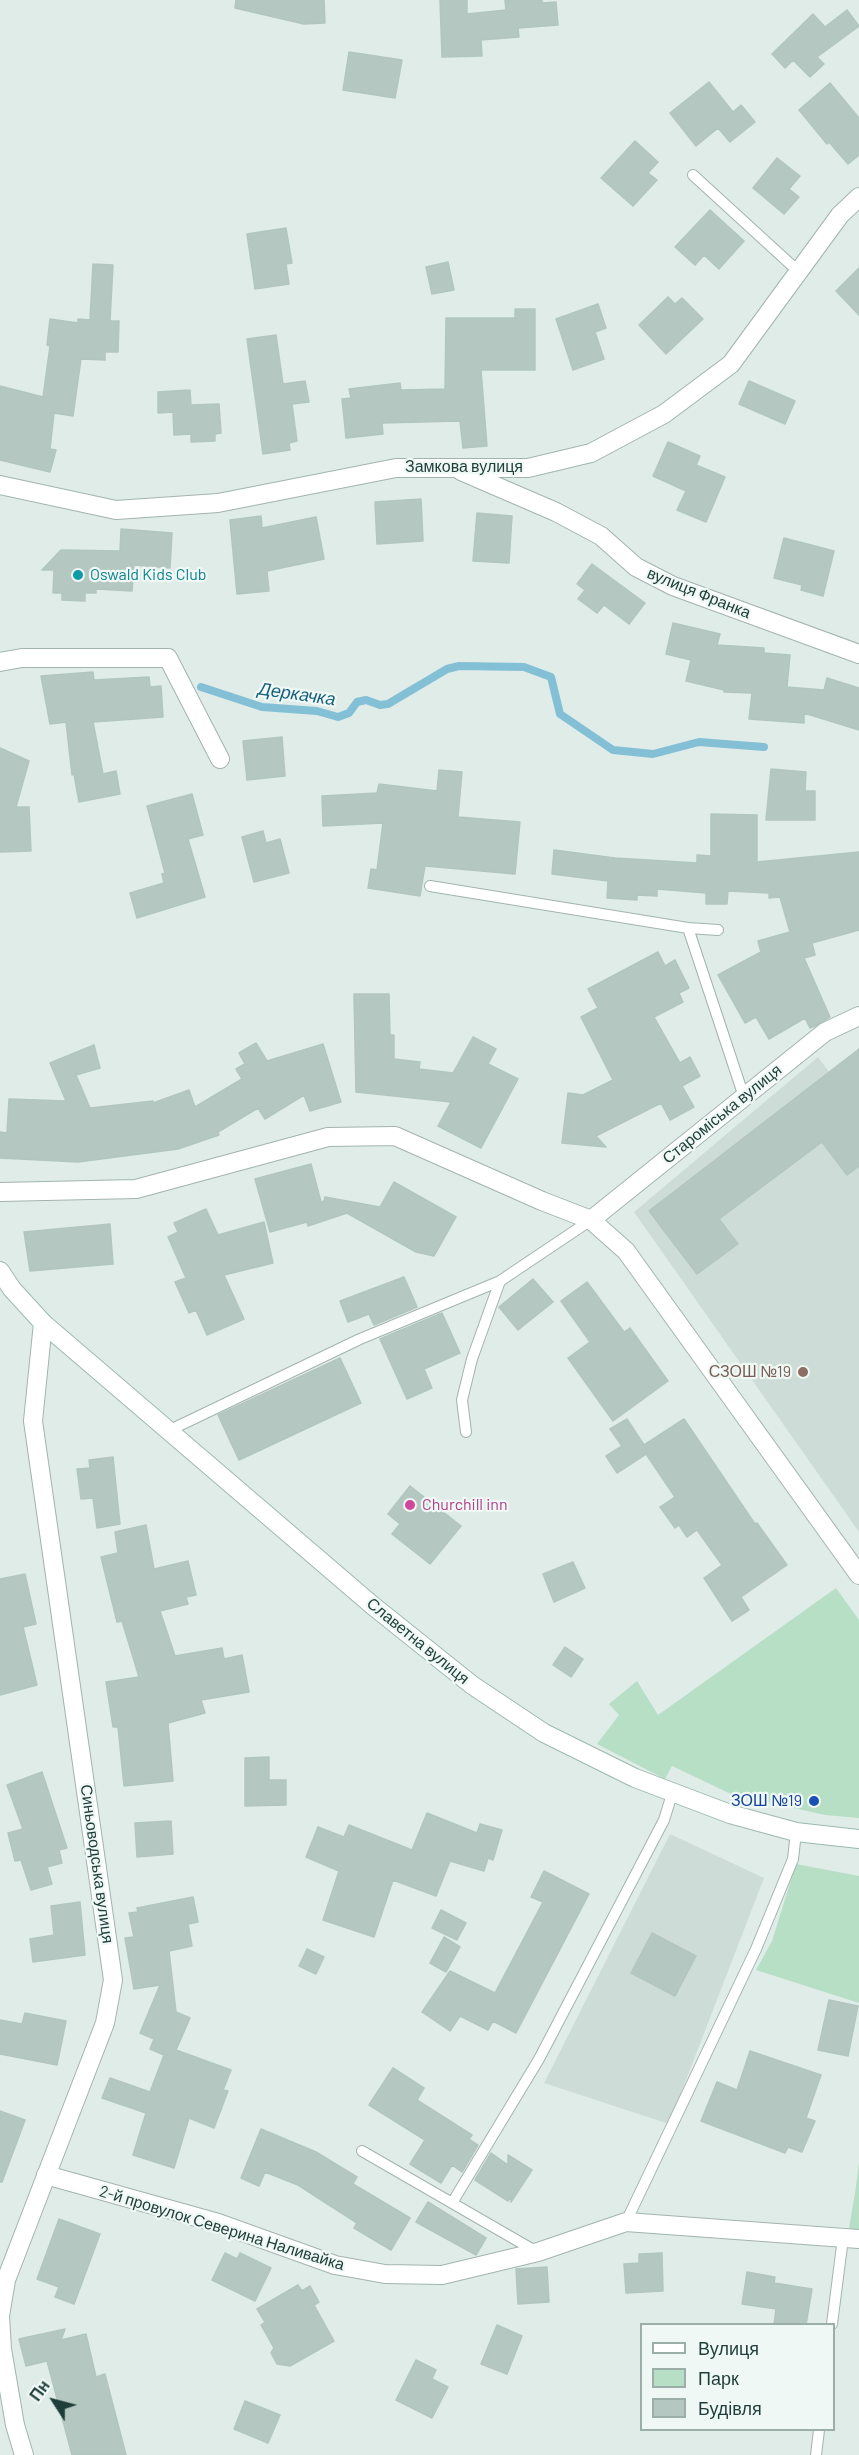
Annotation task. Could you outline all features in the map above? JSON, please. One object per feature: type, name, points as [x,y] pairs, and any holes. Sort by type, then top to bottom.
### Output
[{"type":"street","name":"Замкова вулиця","points":[[0,485],[116,510],[218,503],[396,468],[528,468],[591,453],[664,414],[731,364],[840,215],[859,197]]},
{"type":"street","name":"вулиця Франка","points":[[452,467],[556,512],[601,536],[636,567],[673,586],[859,654]]},
{"type":"street","points":[[0,662],[22,658],[168,658],[220,759]]},
{"type":"street","name":"Староміська вулиця","points":[[591,1220],[825,1032],[859,1016]]},
{"type":"street","points":[[0,1192],[136,1189],[328,1137],[395,1136],[591,1220],[626,1251],[859,1575]]},
{"type":"street","points":[[0,1271],[12,1289],[43,1323]]},
{"type":"street","name":"Славетна вулиця","points":[[43,1323],[372,1605],[472,1685],[544,1733],[672,1794],[730,1814],[796,1832],[859,1839]]},
{"type":"street","name":"Синьоводська вулиця","points":[[24,2455],[15,2425],[2,2349],[0,2316],[6,2280],[105,2023],[113,1980],[33,1421],[43,1323]]},
{"type":"street","name":"2-й провулок Северина Наливайка","points":[[46,2175],[218,2223],[335,2265],[385,2274],[441,2275],[538,2252],[626,2222],[851,2238]]},
{"type":"lane","points":[[693,175],[799,272]]},
{"type":"lane","points":[[430,886],[688,928],[718,930]]},
{"type":"lane","points":[[688,928],[744,1097]]},
{"type":"lane","points":[[168,1431],[360,1339],[500,1281],[591,1220]]},
{"type":"lane","points":[[466,1432],[462,1400],[472,1359],[500,1281]]},
{"type":"lane","points":[[452,2203],[539,2059],[664,1820],[672,1794]]},
{"type":"lane","points":[[626,2222],[756,1949],[793,1859],[796,1832]]},
{"type":"lane","points":[[362,2151],[538,2252]]},
{"type":"lane","points":[[832,2323],[851,2238]]},
{"type":"lane","points":[[816,2455],[819,2431]]},
{"type":"shaded area","name":"СЗОШ №19","points":[[818,1057],[859,1112],[859,1532],[634,1212]]},
{"type":"shaded area","points":[[670,1834],[764,1878],[669,2124],[544,2083]]},
{"type":"green space","points":[[836,1588],[859,1620],[859,1818],[825,1815],[731,1794],[672,1766],[665,1779],[597,1744],[619,1715],[609,1704],[637,1681],[658,1715]]},
{"type":"green space","points":[[796,1864],[859,1876],[859,2003],[756,1970],[772,1941]]},
{"type":"green space","points":[[859,2163],[859,2234],[848,2234],[855,2193]]},
{"type":"building","points":[[236,0],[324,0],[325,23],[304,24],[235,8]]},
{"type":"building","points":[[440,0],[467,0],[467,14],[506,10],[505,0],[556,2],[558,25],[518,28],[519,37],[481,40],[482,56],[442,57]]},
{"type":"building","points":[[847,10],[859,26],[817,57],[824,64],[810,77],[793,60],[785,68],[772,54],[813,14],[825,27]]},
{"type":"building","points":[[349,52],[402,60],[395,98],[343,90]]},
{"type":"building","points":[[709,82],[733,112],[741,105],[755,122],[730,142],[718,128],[696,146],[670,113]]},
{"type":"building","points":[[830,83],[859,118],[859,155],[848,164],[829,142],[827,144],[799,110]]},
{"type":"building","points":[[635,141],[658,162],[648,173],[657,180],[633,206],[601,178]]},
{"type":"building","points":[[777,158],[800,176],[789,189],[799,197],[784,214],[753,188]]},
{"type":"building","points":[[710,210],[744,241],[719,269],[704,255],[695,265],[675,247]]},
{"type":"building","points":[[286,228],[292,263],[286,264],[289,284],[255,289],[247,234]]},
{"type":"building","points":[[448,262],[454,290],[432,294],[426,267]]},
{"type":"building","points":[[93,264],[113,265],[110,321],[119,321],[118,352],[105,352],[105,360],[81,359],[73,416],[54,413],[50,449],[56,450],[50,472],[0,460],[0,386],[43,397],[50,346],[47,345],[50,319],[78,323],[78,319],[90,320]]},
{"type":"building","points":[[859,268],[859,315],[836,291]]},
{"type":"building","points":[[668,297],[675,304],[682,298],[703,319],[666,354],[639,325]]},
{"type":"building","points":[[598,304],[606,328],[595,332],[604,359],[573,370],[556,319]]},
{"type":"building","points":[[515,309],[535,309],[535,370],[481,370],[487,446],[463,448],[460,421],[382,423],[383,434],[346,438],[342,399],[351,398],[349,389],[400,383],[401,390],[445,389],[446,318],[515,318]]},
{"type":"building","points":[[276,335],[283,384],[305,381],[309,402],[292,404],[297,441],[289,443],[290,450],[263,454],[247,339]]},
{"type":"building","points":[[749,381],[795,401],[785,424],[739,404]]},
{"type":"building","points":[[190,390],[191,405],[219,404],[221,433],[215,434],[215,441],[191,442],[191,434],[174,435],[173,412],[158,413],[158,392]]},
{"type":"building","points":[[668,442],[700,456],[696,465],[725,477],[706,522],[677,510],[686,491],[653,476]]},
{"type":"building","points":[[421,499],[423,541],[377,544],[375,502]]},
{"type":"building","points":[[477,513],[512,516],[509,563],[473,561]]},
{"type":"building","points":[[261,516],[262,528],[316,517],[324,559],[267,571],[269,591],[237,594],[230,520]]},
{"type":"building","points":[[121,529],[172,533],[170,568],[134,565],[132,591],[96,589],[96,593],[85,593],[85,601],[62,600],[62,593],[53,593],[54,570],[42,570],[61,550],[120,551]]},
{"type":"building","points":[[784,538],[834,551],[823,596],[801,590],[802,585],[774,578]]},
{"type":"building","points":[[592,564],[645,603],[629,624],[604,605],[597,613],[578,599],[585,590],[577,584]]},
{"type":"building","points":[[673,623],[720,634],[717,645],[764,648],[764,653],[790,655],[787,687],[824,690],[827,678],[859,688],[859,730],[804,713],[804,723],[749,719],[752,693],[724,692],[724,690],[686,681],[691,660],[666,654]]},
{"type":"building","points":[[93,672],[94,680],[149,677],[150,687],[161,686],[163,717],[93,722],[103,774],[116,771],[120,794],[79,802],[74,774],[72,775],[66,722],[50,724],[41,676]]},
{"type":"building","points":[[282,737],[285,776],[247,780],[243,741]]},
{"type":"building","points":[[0,748],[29,761],[16,807],[29,807],[31,851],[0,852]]},
{"type":"building","points":[[771,769],[806,772],[805,791],[815,791],[815,820],[766,820]]},
{"type":"building","points":[[439,770],[462,772],[458,817],[520,822],[515,874],[425,866],[420,896],[368,888],[371,869],[377,870],[383,823],[323,826],[322,796],[377,793],[379,784],[437,791]]},
{"type":"building","points":[[192,794],[203,835],[188,839],[205,897],[137,918],[130,893],[164,883],[162,874],[165,873],[147,806]]},
{"type":"building","points":[[711,814],[757,815],[757,862],[859,852],[859,930],[812,943],[815,955],[804,958],[830,1017],[815,1026],[810,1028],[805,1018],[769,1039],[756,1017],[745,1023],[718,975],[761,952],[758,941],[790,932],[780,897],[769,898],[769,893],[728,891],[727,904],[706,904],[706,893],[657,889],[657,896],[637,895],[637,900],[607,898],[608,881],[552,874],[554,850],[615,858],[697,863],[697,855],[711,856]]},
{"type":"building","points":[[263,831],[266,843],[280,839],[289,873],[254,882],[242,837]]},
{"type":"building","points":[[658,952],[665,966],[675,960],[689,988],[679,993],[683,1002],[654,1017],[680,1063],[690,1057],[700,1076],[682,1086],[694,1107],[670,1120],[661,1103],[596,1136],[606,1147],[562,1143],[568,1093],[583,1095],[613,1080],[581,1017],[598,1008],[588,989]]},
{"type":"building","points":[[354,994],[389,994],[390,1035],[394,1035],[394,1059],[420,1062],[419,1069],[453,1073],[473,1037],[496,1049],[488,1064],[518,1079],[481,1148],[438,1126],[451,1102],[356,1092]]},
{"type":"building","points":[[256,1043],[267,1061],[323,1044],[341,1102],[310,1111],[304,1095],[265,1119],[258,1108],[218,1132],[219,1135],[178,1149],[78,1162],[0,1158],[0,1132],[7,1133],[9,1099],[66,1101],[50,1063],[94,1045],[100,1068],[76,1075],[90,1108],[153,1101],[153,1103],[189,1090],[195,1107],[242,1079],[236,1069],[245,1064],[239,1053]]},
{"type":"building","points":[[859,1049],[859,1166],[847,1175],[822,1142],[719,1219],[738,1244],[697,1274],[649,1211]]},
{"type":"building","points":[[311,1164],[321,1202],[325,1197],[380,1207],[394,1182],[456,1217],[434,1256],[416,1252],[347,1213],[308,1226],[307,1222],[270,1232],[255,1179]]},
{"type":"building","points":[[206,1209],[218,1235],[264,1222],[273,1263],[224,1275],[244,1319],[207,1335],[196,1310],[189,1313],[175,1282],[186,1278],[168,1237],[178,1232],[174,1223]]},
{"type":"building","points":[[110,1224],[113,1264],[30,1271],[24,1232]]},
{"type":"building","points":[[404,1277],[417,1307],[374,1325],[369,1314],[348,1322],[340,1301]]},
{"type":"building","points":[[533,1279],[553,1302],[518,1330],[499,1307]]},
{"type":"building","points":[[587,1282],[624,1332],[630,1328],[668,1381],[613,1421],[568,1358],[590,1342],[561,1301]]},
{"type":"building","points":[[442,1313],[460,1353],[424,1369],[432,1388],[407,1399],[380,1339]]},
{"type":"building","points":[[340,1358],[361,1403],[239,1460],[218,1415]]},
{"type":"building","points":[[627,1419],[644,1445],[684,1419],[755,1524],[757,1523],[787,1565],[741,1597],[749,1610],[732,1621],[704,1578],[722,1565],[697,1530],[687,1537],[679,1525],[675,1528],[660,1507],[675,1497],[646,1454],[617,1473],[606,1456],[622,1446],[610,1429]]},
{"type":"building","points":[[113,1457],[120,1524],[97,1528],[93,1498],[81,1499],[77,1469],[90,1468],[89,1460]]},
{"type":"building","points":[[410,1486],[461,1526],[430,1564],[392,1534],[400,1524],[388,1514]]},
{"type":"building","points":[[146,1525],[154,1569],[188,1561],[196,1595],[186,1597],[188,1604],[160,1611],[175,1656],[222,1648],[224,1659],[242,1655],[249,1692],[201,1700],[205,1713],[168,1723],[173,1781],[124,1786],[118,1727],[113,1727],[106,1682],[139,1677],[122,1621],[117,1622],[101,1557],[118,1553],[115,1532]]},
{"type":"building","points":[[573,1562],[585,1588],[554,1602],[543,1574]]},
{"type":"building","points":[[25,1574],[36,1624],[23,1627],[37,1685],[0,1695],[0,1579]]},
{"type":"building","points":[[565,1647],[583,1659],[571,1677],[553,1665]]},
{"type":"building","points":[[269,1757],[269,1780],[286,1780],[286,1805],[245,1806],[245,1758]]},
{"type":"building","points":[[42,1772],[67,1848],[59,1850],[62,1863],[47,1867],[52,1884],[31,1890],[21,1860],[15,1861],[8,1833],[23,1829],[7,1785]]},
{"type":"building","points":[[427,1813],[477,1833],[480,1824],[502,1830],[493,1860],[488,1858],[484,1871],[450,1861],[436,1896],[393,1880],[374,1937],[323,1920],[339,1871],[306,1857],[318,1827],[344,1837],[349,1825],[412,1850]]},
{"type":"building","points":[[171,1821],[173,1854],[137,1857],[135,1823]]},
{"type":"building","points":[[544,1871],[589,1894],[516,2033],[493,2021],[488,2030],[460,2016],[450,2031],[422,2012],[450,1971],[495,1993],[543,1902],[531,1897]]},
{"type":"building","points":[[193,1897],[198,1922],[188,1924],[192,1946],[169,1951],[176,2012],[190,2018],[176,2050],[231,2070],[223,2090],[228,2091],[214,2128],[189,2118],[174,2168],[133,2155],[146,2113],[102,2098],[110,2078],[150,2092],[164,2055],[150,2049],[154,2039],[140,2033],[160,1985],[134,1989],[125,1938],[134,1937],[129,1913],[138,1912],[137,1908]]},
{"type":"building","points":[[80,1902],[85,1955],[33,1962],[30,1939],[54,1935],[51,1906]]},
{"type":"building","points":[[441,1910],[466,1923],[457,1940],[432,1928]]},
{"type":"building","points":[[652,1933],[696,1956],[675,1996],[631,1973]]},
{"type":"building","points":[[444,1937],[460,1947],[446,1972],[430,1963]]},
{"type":"building","points":[[307,1949],[324,1957],[316,1974],[299,1966]]},
{"type":"building","points":[[829,2000],[858,2006],[848,2056],[818,2050]]},
{"type":"building","points":[[25,2013],[66,2021],[57,2065],[0,2054],[0,2020],[22,2024]]},
{"type":"building","points":[[750,2051],[821,2075],[806,2118],[815,2121],[802,2152],[788,2147],[785,2153],[701,2121],[717,2082],[737,2090]]},
{"type":"building","points":[[393,2068],[424,2088],[417,2100],[472,2135],[469,2139],[478,2145],[462,2172],[452,2165],[441,2183],[410,2164],[425,2140],[369,2105]]},
{"type":"building","points":[[0,2111],[25,2120],[2,2182],[0,2182]]},
{"type":"building","points":[[261,2129],[316,2152],[357,2177],[353,2184],[410,2218],[391,2250],[354,2228],[357,2223],[298,2185],[265,2172],[259,2186],[241,2178]]},
{"type":"building","points":[[491,2153],[508,2165],[508,2155],[532,2170],[511,2202],[511,2197],[508,2201],[475,2180]]},
{"type":"building","points":[[428,2202],[486,2238],[476,2255],[416,2222]]},
{"type":"building","points":[[59,2219],[100,2234],[74,2304],[55,2297],[59,2287],[37,2279]]},
{"type":"building","points":[[225,2253],[237,2259],[240,2253],[271,2268],[255,2301],[212,2280]]},
{"type":"building","points":[[662,2253],[663,2291],[626,2293],[624,2264],[639,2263],[639,2254]]},
{"type":"building","points":[[547,2267],[549,2302],[518,2304],[516,2269]]},
{"type":"building","points":[[747,2272],[775,2277],[774,2283],[812,2289],[806,2323],[774,2323],[776,2309],[742,2304]]},
{"type":"building","points":[[298,2285],[302,2291],[310,2286],[319,2302],[314,2305],[334,2341],[290,2366],[277,2364],[271,2353],[274,2348],[261,2325],[265,2322],[257,2309]]},
{"type":"building","points":[[497,2325],[522,2336],[507,2374],[481,2364]]},
{"type":"building","points":[[65,2329],[61,2340],[86,2334],[96,2377],[105,2374],[126,2455],[72,2455],[47,2361],[26,2366],[19,2339]]},
{"type":"building","points":[[416,2360],[436,2370],[432,2379],[448,2387],[432,2418],[396,2400]]},
{"type":"building","points":[[245,2401],[280,2415],[268,2443],[234,2429]]},
{"type":"waterway","name":"Деркачка","points":[[201,687],[262,707],[317,711],[338,717],[349,713],[357,702],[366,700],[380,705],[388,704],[447,669],[459,666],[524,667],[551,677],[560,714],[613,750],[653,754],[699,742],[764,747]]},
{"type":"place","name":"Oswald Kids Club","points":[[78,575]]},
{"type":"place","name":"СЗОШ №19","points":[[803,1372]]},
{"type":"place","name":"Churchill inn","points":[[410,1505]]},
{"type":"place","name":"ЗОШ №19","points":[[814,1801]]}]
